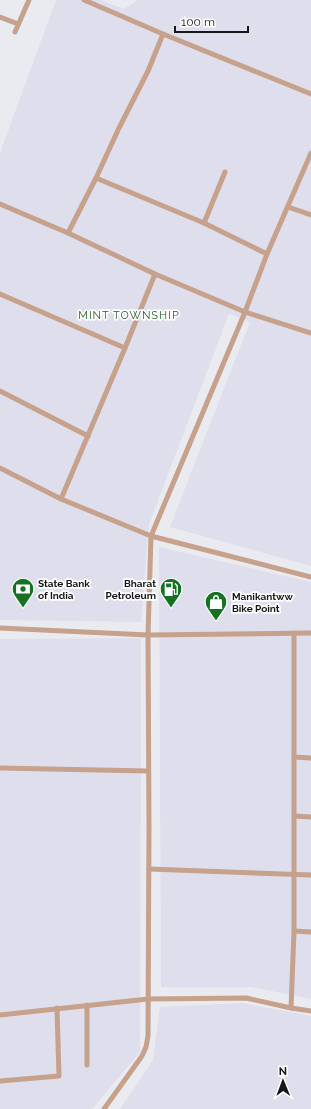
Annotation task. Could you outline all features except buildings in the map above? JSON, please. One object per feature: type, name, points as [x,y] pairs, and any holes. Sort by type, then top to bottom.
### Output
[{"type":"street","points":[[14,32],[29,0]]},
{"type":"street","points":[[84,0],[311,94]]},
{"type":"street","points":[[0,17],[18,24]]},
{"type":"street","points":[[68,233],[148,71],[163,34]]},
{"type":"street","points":[[104,1109],[142,1056],[146,1047],[148,1036],[148,635],[151,536],[267,254],[311,153]]},
{"type":"street","points":[[204,224],[225,172]]},
{"type":"street","points":[[96,178],[204,224],[267,254]]},
{"type":"street","points":[[0,204],[68,233],[155,274],[244,312],[311,333]]},
{"type":"street","points":[[288,207],[311,215]]},
{"type":"street","points":[[61,499],[155,274]]},
{"type":"street","points":[[0,294],[125,348]]},
{"type":"street","points":[[0,391],[88,436]]},
{"type":"street","points":[[0,468],[61,499],[151,536],[311,577]]},
{"type":"street","points":[[0,628],[148,635],[311,633]]},
{"type":"street","points":[[291,1008],[294,931],[294,633]]},
{"type":"street","points":[[294,758],[311,758]]},
{"type":"street","points":[[0,768],[148,772]]},
{"type":"street","points":[[294,816],[311,817]]},
{"type":"street","points":[[149,869],[311,875]]},
{"type":"street","points":[[294,931],[311,932]]},
{"type":"street","points":[[0,1015],[148,999],[246,998],[311,1011]]},
{"type":"street","points":[[87,1006],[87,1065]]},
{"type":"street","points":[[0,1081],[59,1076],[57,1008]]},
{"type":"shaded area","points":[[56,0],[101,0],[123,9],[138,0],[311,0],[311,566],[170,527],[250,322],[229,314],[149,524],[141,622],[0,620],[0,153]]},
{"type":"shaded area","points":[[159,547],[311,582],[311,999],[251,987],[161,987]]},
{"type":"shaded area","points":[[141,638],[140,1052],[92,1109],[0,1109],[0,639]]},
{"type":"shaded area","points":[[242,1003],[311,1016],[311,1109],[120,1109],[153,1060],[160,1007]]},
{"type":"place","name":"State Bank of India","points":[[23,608]]},
{"type":"place","name":"Bharat Petroleum","points":[[171,608]]},
{"type":"place","name":"Manikantww Bike Point","points":[[216,622]]},
{"type":"district","name":"MINT TOWNSHIP","points":[[129,315]]}]
